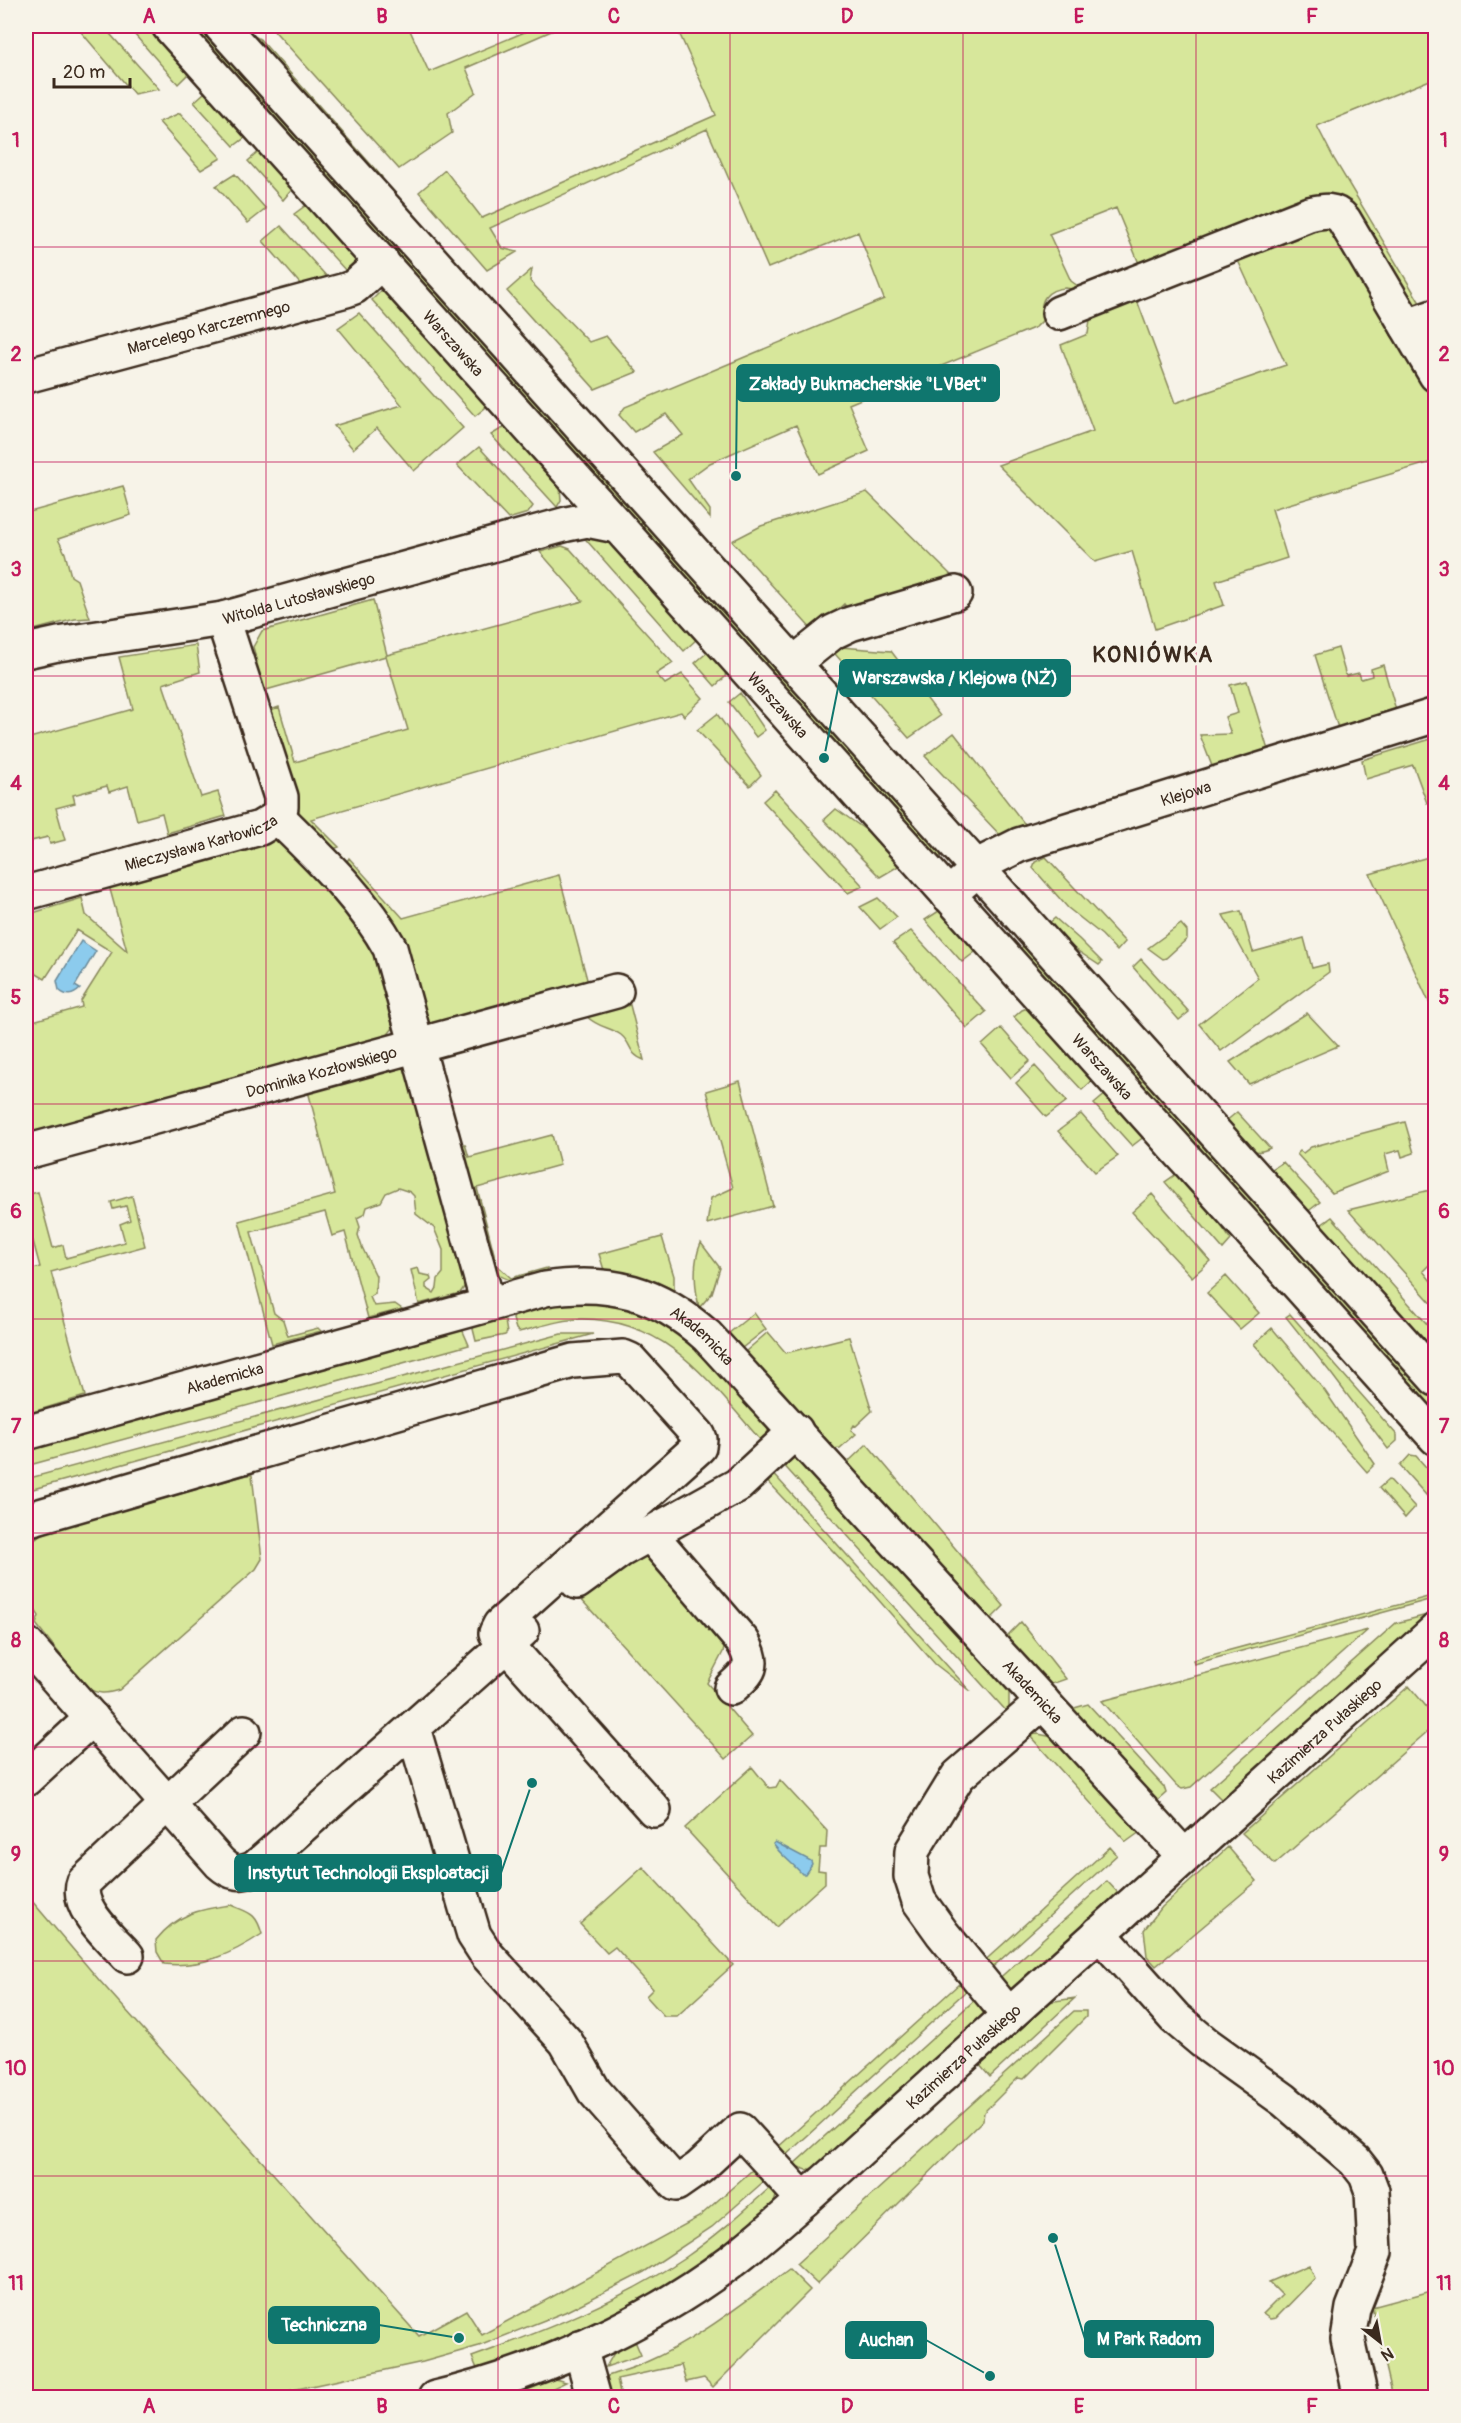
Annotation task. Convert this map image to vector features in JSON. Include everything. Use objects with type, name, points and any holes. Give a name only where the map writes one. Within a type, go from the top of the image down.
[{"type":"street","name":"Warszawska","points":[[169,26],[1436,1438]]},
{"type":"street","points":[[221,26],[1436,1379]]},
{"type":"street","points":[[1059,313],[1309,214],[1331,211],[1339,214],[1344,220],[1421,321],[1436,375]]},
{"type":"street","name":"Marcelego Karczemnego","points":[[26,376],[346,290],[354,287],[382,262]]},
{"type":"street","points":[[565,467],[573,499],[567,524]]},
{"type":"street","name":"Witolda Lutosławskiego","points":[[26,651],[58,644],[223,620],[567,524],[587,520],[617,526]]},
{"type":"street","points":[[793,664],[832,632],[850,624],[954,593]]},
{"type":"street","name":"Mieczysława Karłowicza","points":[[26,893],[260,828],[278,817],[281,797],[223,620]]},
{"type":"street","name":"Klejowa","points":[[948,895],[995,856],[1019,845],[1436,716]]},
{"type":"street","points":[[278,817],[350,889],[375,920],[390,948],[488,1304]]},
{"type":"street","name":"Dominika Kozłowskiego","points":[[26,1152],[616,991]]},
{"type":"street","name":"Akademicka","points":[[26,1433],[545,1289],[577,1285],[607,1286],[648,1297],[687,1318],[707,1336],[1184,1856]]},
{"type":"street","points":[[26,1520],[573,1361],[623,1357],[630,1360],[698,1435],[699,1447],[500,1625],[496,1633],[654,1810]]},
{"type":"street","points":[[26,1644],[228,1871],[243,1874],[255,1868],[589,1571],[621,1550],[738,1485],[796,1431]]},
{"type":"street","points":[[650,1534],[748,1652],[751,1661],[749,1670],[731,1688]]},
{"type":"street","name":"Kazimierza Pułaskiego","points":[[435,2397],[513,2375],[580,2348],[622,2328],[695,2286],[728,2263],[804,2200],[1436,1630]]},
{"type":"street","points":[[1008,2014],[919,1901],[914,1889],[910,1864],[912,1851],[958,1776],[1044,1702]]},
{"type":"street","points":[[26,1779],[92,1718]]},
{"type":"street","points":[[413,1728],[474,1935],[487,1955],[566,2042],[601,2100],[676,2184],[699,2168],[740,2130],[804,2200]]},
{"type":"street","points":[[127,1956],[89,1913],[81,1897],[81,1888],[89,1874],[244,1732]]},
{"type":"street","points":[[1099,1933],[1175,2018],[1206,2044],[1284,2100],[1355,2161],[1366,2175],[1371,2192],[1375,2252],[1353,2308],[1348,2339],[1361,2397]]},
{"type":"street","points":[[580,2348],[594,2397]]},
{"type":"green space","points":[[76,26],[103,26],[159,89],[134,94]]},
{"type":"green space","points":[[127,26],[149,26],[189,70],[188,74],[178,84]]},
{"type":"green space","points":[[187,26],[202,26],[943,853],[940,857],[936,858]]},
{"type":"green space","points":[[270,26],[408,26],[429,72],[539,26],[563,26],[466,68],[476,92],[448,113],[452,133],[399,169]]},
{"type":"green space","points":[[676,26],[1435,26],[1435,78],[1317,126],[1334,159],[1420,303],[1435,298],[1435,307],[1411,308],[1340,198],[1143,273],[1116,208],[1049,234],[1071,281],[1089,294],[1068,288],[1053,291],[1043,301],[1045,318],[1036,327],[849,404],[869,451],[818,474],[796,425],[710,463],[688,479],[710,510],[710,518],[653,452],[683,435],[666,414],[634,432],[619,415],[625,407],[884,299],[858,232],[768,268],[707,129],[490,228],[502,248],[517,252],[487,270],[419,192],[445,170],[482,218],[716,115]]},
{"type":"green space","points":[[245,31],[260,39],[382,177],[379,180]]},
{"type":"green space","points":[[204,93],[211,94],[247,133],[246,137],[234,146],[194,102]]},
{"type":"green space","points":[[180,113],[221,158],[201,170],[159,122]]},
{"type":"green space","points":[[262,149],[295,186],[283,200],[248,161]]},
{"type":"green space","points":[[235,174],[266,209],[248,223],[216,186]]},
{"type":"green space","points":[[309,203],[358,258],[346,271],[294,214]]},
{"type":"green space","points":[[1310,223],[1336,228],[1435,393],[1435,461],[1272,509],[1287,558],[1216,581],[1224,605],[1155,629],[1132,551],[1095,562],[998,465],[1093,431],[1061,345],[1088,334],[1091,312],[1135,295],[1175,403],[1286,365],[1235,254]]},
{"type":"green space","points":[[281,226],[329,279],[302,286],[263,241]]},
{"type":"green space","points":[[532,269],[530,281],[589,342],[606,336],[637,372],[595,389],[507,291]]},
{"type":"green space","points":[[382,290],[387,290],[487,402],[485,408],[475,416],[372,300]]},
{"type":"green space","points":[[359,313],[463,428],[414,471],[377,428],[353,449],[334,426],[402,405],[338,328]]},
{"type":"green space","points":[[510,427],[560,486],[561,500],[557,507],[491,435]]},
{"type":"green space","points":[[479,447],[533,506],[528,513],[508,519],[457,465]]},
{"type":"green space","points":[[123,486],[131,515],[58,539],[65,553],[71,576],[77,580],[90,618],[75,619],[26,632],[26,513]]},
{"type":"green space","points":[[867,492],[950,574],[941,586],[852,615],[844,604],[814,632],[732,541],[761,526]]},
{"type":"green space","points":[[580,533],[605,536],[697,636],[697,639],[684,651]]},
{"type":"green space","points":[[562,546],[570,549],[673,663],[656,674],[665,684],[682,674],[703,698],[684,716],[681,712],[311,819],[339,847],[328,851],[299,813],[265,712],[279,707],[295,762],[408,730],[386,656],[259,692],[250,665],[257,662],[253,647],[262,631],[373,600],[387,655],[583,601],[540,552]]},
{"type":"green space","points":[[196,645],[200,672],[163,684],[201,797],[218,792],[226,816],[167,833],[162,813],[137,820],[128,786],[109,792],[107,786],[73,795],[75,803],[56,808],[65,840],[50,844],[48,837],[31,841],[26,823],[26,739],[133,709],[119,657]]},
{"type":"green space","points":[[828,646],[891,651],[940,716],[909,738]]},
{"type":"green space","points":[[1338,648],[1346,676],[1359,673],[1361,679],[1372,676],[1371,669],[1383,665],[1396,710],[1338,728],[1315,655]]},
{"type":"green space","points":[[710,650],[726,670],[725,677],[715,686],[695,663]]},
{"type":"green space","points":[[1247,681],[1268,750],[1212,766],[1200,735],[1231,734],[1225,717],[1238,713],[1230,685]]},
{"type":"green space","points":[[740,693],[765,730],[756,737],[729,702]]},
{"type":"green space","points":[[717,714],[761,775],[750,786],[697,730]]},
{"type":"green space","points":[[954,733],[1023,822],[1030,827],[1000,835],[925,756]]},
{"type":"green space","points":[[1431,739],[1435,754],[1435,800],[1427,803],[1413,765],[1366,779],[1362,760]]},
{"type":"green space","points":[[775,790],[863,886],[848,893],[763,801]]},
{"type":"green space","points":[[836,809],[873,835],[900,861],[897,867],[880,877],[824,820]]},
{"type":"green space","points":[[268,838],[283,842],[370,932],[397,1023],[386,1037],[376,1042],[26,1140],[26,1023],[82,1007],[81,1001],[112,952],[77,930],[45,979],[35,973],[26,972],[26,915],[82,898],[86,915],[127,951],[108,882]]},
{"type":"green space","points":[[1436,855],[1435,1015],[1370,874]]},
{"type":"green space","points":[[1046,857],[1125,942],[1117,951],[1102,935],[1068,908],[1033,868],[1035,862]]},
{"type":"green space","points":[[349,858],[403,918],[559,875],[588,983],[429,1025],[344,866]]},
{"type":"green space","points":[[878,898],[897,917],[880,929],[860,907]]},
{"type":"green space","points":[[942,909],[979,949],[962,962],[925,920]]},
{"type":"green space","points":[[1241,911],[1253,952],[1304,938],[1312,968],[1328,964],[1329,972],[1221,1051],[1199,1024],[1258,978],[1223,915]]},
{"type":"green space","points":[[1055,918],[1102,962],[1099,965],[1069,945],[1047,925]]},
{"type":"green space","points":[[1181,924],[1187,931],[1187,939],[1166,958],[1163,959],[1148,948]]},
{"type":"green space","points":[[911,931],[986,1012],[967,1028],[893,943]]},
{"type":"green space","points":[[1026,944],[1435,1400],[1435,1417],[1017,951]]},
{"type":"green space","points":[[1141,959],[1189,1012],[1179,1020],[1133,967]]},
{"type":"green space","points":[[630,1005],[644,1060],[632,1052],[621,1035],[586,1016]]},
{"type":"green space","points":[[1030,1007],[1094,1079],[1082,1090],[1014,1017]]},
{"type":"green space","points":[[1307,1013],[1338,1046],[1249,1084],[1230,1062]]},
{"type":"green space","points":[[1001,1028],[1030,1061],[1011,1078],[982,1045]]},
{"type":"green space","points":[[404,1065],[411,1071],[469,1280],[460,1293],[419,1304],[411,1270],[418,1268],[420,1274],[430,1276],[431,1280],[426,1284],[426,1288],[434,1293],[438,1279],[443,1273],[443,1250],[434,1228],[416,1214],[414,1196],[398,1188],[386,1193],[381,1202],[367,1207],[365,1214],[357,1218],[360,1227],[358,1235],[376,1276],[375,1294],[370,1297],[374,1306],[395,1304],[402,1309],[368,1318],[345,1232],[332,1236],[325,1212],[251,1232],[274,1313],[283,1320],[288,1336],[318,1328],[321,1331],[272,1344],[239,1221],[335,1194],[308,1091]]},
{"type":"green space","points":[[1035,1066],[1067,1101],[1046,1117],[1016,1083]]},
{"type":"green space","points":[[740,1081],[773,1206],[707,1224],[711,1198],[733,1188],[706,1091]]},
{"type":"green space","points":[[1107,1093],[1145,1136],[1132,1146],[1094,1104]]},
{"type":"green space","points":[[1237,1112],[1270,1148],[1256,1151],[1244,1146],[1225,1122]]},
{"type":"green space","points":[[1081,1114],[1118,1156],[1095,1172],[1058,1131]]},
{"type":"green space","points":[[1405,1122],[1414,1153],[1402,1157],[1400,1150],[1385,1154],[1389,1171],[1332,1193],[1297,1154],[1311,1147]]},
{"type":"green space","points":[[552,1135],[560,1165],[477,1188],[497,1265],[511,1278],[547,1268],[549,1275],[525,1281],[513,1281],[491,1270],[456,1146],[465,1144],[469,1157]]},
{"type":"green space","points":[[1283,1162],[1320,1202],[1306,1213],[1270,1174],[1272,1169]]},
{"type":"green space","points":[[1178,1173],[1214,1215],[1231,1240],[1223,1249],[1165,1182]]},
{"type":"green space","points":[[1434,1189],[1436,1193],[1435,1259],[1423,1271],[1435,1286],[1435,1307],[1348,1210]]},
{"type":"green space","points":[[29,1190],[30,1194],[38,1192],[53,1248],[63,1245],[66,1258],[125,1242],[120,1224],[130,1220],[126,1206],[113,1209],[111,1202],[132,1196],[145,1246],[51,1272],[85,1396],[26,1414],[26,1271],[40,1267],[33,1241],[26,1243],[26,1191]]},
{"type":"green space","points":[[1152,1194],[1210,1261],[1192,1277],[1132,1212]]},
{"type":"green space","points":[[1332,1217],[1435,1333],[1435,1356],[1318,1227]]},
{"type":"green space","points":[[662,1237],[674,1276],[674,1291],[627,1273],[604,1270],[599,1254]]},
{"type":"green space","points":[[701,1243],[720,1268],[712,1293],[699,1308],[695,1267]]},
{"type":"green space","points":[[1226,1276],[1259,1313],[1240,1329],[1207,1293]]},
{"type":"green space","points":[[587,1301],[630,1306],[685,1334],[767,1423],[768,1432],[764,1444],[686,1359],[664,1343],[640,1330],[613,1322],[582,1319],[558,1322],[519,1332],[516,1329],[513,1319],[515,1314],[560,1303]]},
{"type":"green space","points":[[754,1313],[766,1329],[742,1348],[729,1333]]},
{"type":"green space","points":[[1290,1314],[1397,1435],[1397,1441],[1388,1449],[1286,1317]]},
{"type":"green space","points":[[501,1318],[505,1321],[507,1333],[505,1335],[476,1341],[473,1329],[475,1325]]},
{"type":"green space","points":[[1272,1328],[1325,1391],[1375,1464],[1367,1472],[1254,1344]]},
{"type":"green space","points":[[462,1329],[469,1345],[26,1466],[26,1448]]},
{"type":"green space","points":[[768,1332],[786,1353],[849,1337],[872,1411],[856,1426],[854,1425],[851,1430],[856,1434],[840,1448],[834,1449],[746,1351]]},
{"type":"green space","points":[[561,1334],[593,1334],[26,1491],[26,1479]]},
{"type":"green space","points":[[867,1444],[1004,1606],[990,1620],[849,1464],[849,1461]]},
{"type":"green space","points":[[1410,1455],[1416,1456],[1435,1477],[1435,1487],[1427,1496],[1400,1466]]},
{"type":"green space","points":[[788,1457],[803,1461],[1006,1685],[1009,1693],[1009,1714],[780,1461]]},
{"type":"green space","points":[[770,1470],[971,1692],[935,1664],[868,1588],[761,1475]]},
{"type":"green space","points":[[252,1475],[262,1559],[256,1569],[119,1690],[102,1693],[86,1687],[36,1624],[39,1616],[26,1596],[26,1548],[28,1545],[53,1530]]},
{"type":"green space","points":[[1389,1479],[1415,1507],[1405,1518],[1379,1488]]},
{"type":"green space","points":[[653,1554],[725,1645],[707,1683],[752,1736],[726,1759],[579,1597],[627,1556]]},
{"type":"green space","points":[[1435,1595],[1432,1599],[1194,1664],[1193,1660]]},
{"type":"green space","points":[[1431,1614],[1223,1801],[1210,1788],[1396,1623]]},
{"type":"green space","points":[[1021,1622],[1066,1679],[1049,1685],[1006,1637]]},
{"type":"green space","points":[[1368,1630],[1191,1787],[1182,1789],[1176,1785],[1102,1701]]},
{"type":"green space","points":[[1409,1686],[1435,1717],[1435,1725],[1275,1864],[1242,1833]]},
{"type":"green space","points":[[1088,1704],[1164,1787],[1166,1793],[1155,1803],[1071,1709]]},
{"type":"green space","points":[[1029,1735],[1053,1737],[1140,1832],[1126,1842]]},
{"type":"green space","points":[[752,1767],[769,1788],[776,1787],[780,1780],[827,1831],[826,1848],[820,1848],[818,1870],[825,1871],[825,1883],[776,1927],[685,1828]]},
{"type":"green space","points":[[1110,1847],[1117,1855],[986,1973],[980,1965]]},
{"type":"green space","points":[[1228,1847],[1257,1881],[1156,1966],[1147,1956],[1144,1930],[1162,1907]]},
{"type":"green space","points":[[643,1867],[733,1965],[677,2016],[664,2016],[646,1996],[653,1989],[615,1947],[607,1953],[580,1924]]},
{"type":"green space","points":[[1107,1881],[1120,1895],[1010,1992],[994,1983]]},
{"type":"green space","points":[[26,1894],[99,1980],[419,2336],[466,2310],[482,2335],[699,2217],[759,2164],[770,2176],[712,2227],[644,2272],[565,2312],[479,2346],[423,2362],[260,2397],[26,2397]]},
{"type":"green space","points":[[231,1905],[254,1917],[262,1934],[239,1948],[203,1962],[164,1964],[157,1952],[156,1940],[164,1931],[189,1914]]},
{"type":"green space","points":[[960,1983],[966,1991],[784,2157],[776,2149]]},
{"type":"green space","points":[[978,1997],[986,2010],[983,2018],[818,2166],[807,2170],[793,2165]]},
{"type":"green space","points":[[1075,1998],[990,2077],[978,2063],[1048,2002]]},
{"type":"green space","points":[[1074,2011],[1086,2011],[1086,2017],[1024,2079],[1018,2078],[984,2112],[983,2120],[817,2284],[796,2264]]},
{"type":"green space","points":[[774,2184],[776,2196],[773,2206],[761,2218],[691,2272],[619,2314],[568,2338],[478,2371],[472,2357],[609,2301],[661,2273],[732,2222]]},
{"type":"green space","points":[[1309,2265],[1315,2278],[1276,2318],[1270,2319],[1263,2314],[1282,2295],[1269,2282]]},
{"type":"green space","points":[[789,2269],[810,2290],[713,2387],[704,2378],[686,2382],[681,2365],[617,2379],[621,2397],[608,2397],[605,2377],[639,2365],[682,2344]]},
{"type":"green space","points":[[1435,2290],[1435,2397],[1393,2397],[1372,2307]]},
{"type":"green space","points":[[635,2341],[641,2355],[606,2367],[618,2346]]},
{"type":"green space","points":[[551,2378],[566,2382],[534,2397],[502,2397],[501,2395]]},
{"type":"water","points":[[81,941],[96,951],[75,986],[80,989],[67,995],[59,990],[57,981]]},
{"type":"water","points":[[775,1842],[811,1861],[812,1864],[805,1874],[802,1874],[780,1852],[773,1844]]},
{"type":"place","name":"Zakłady Bukmacherskie \"LVBet\"","points":[[736,476]]},
{"type":"place","name":"Warszawska / Klejowa (NŻ)","points":[[824,758]]},
{"type":"place","name":"Instytut Technologii Eksploatacji","points":[[532,1783]]},
{"type":"place","name":"M Park Radom","points":[[1053,2238]]},
{"type":"place","name":"Techniczna","points":[[459,2338]]},
{"type":"place","name":"Auchan","points":[[990,2376]]},
{"type":"district","name":"KONIÓWKA","points":[[1153,654]]}]
